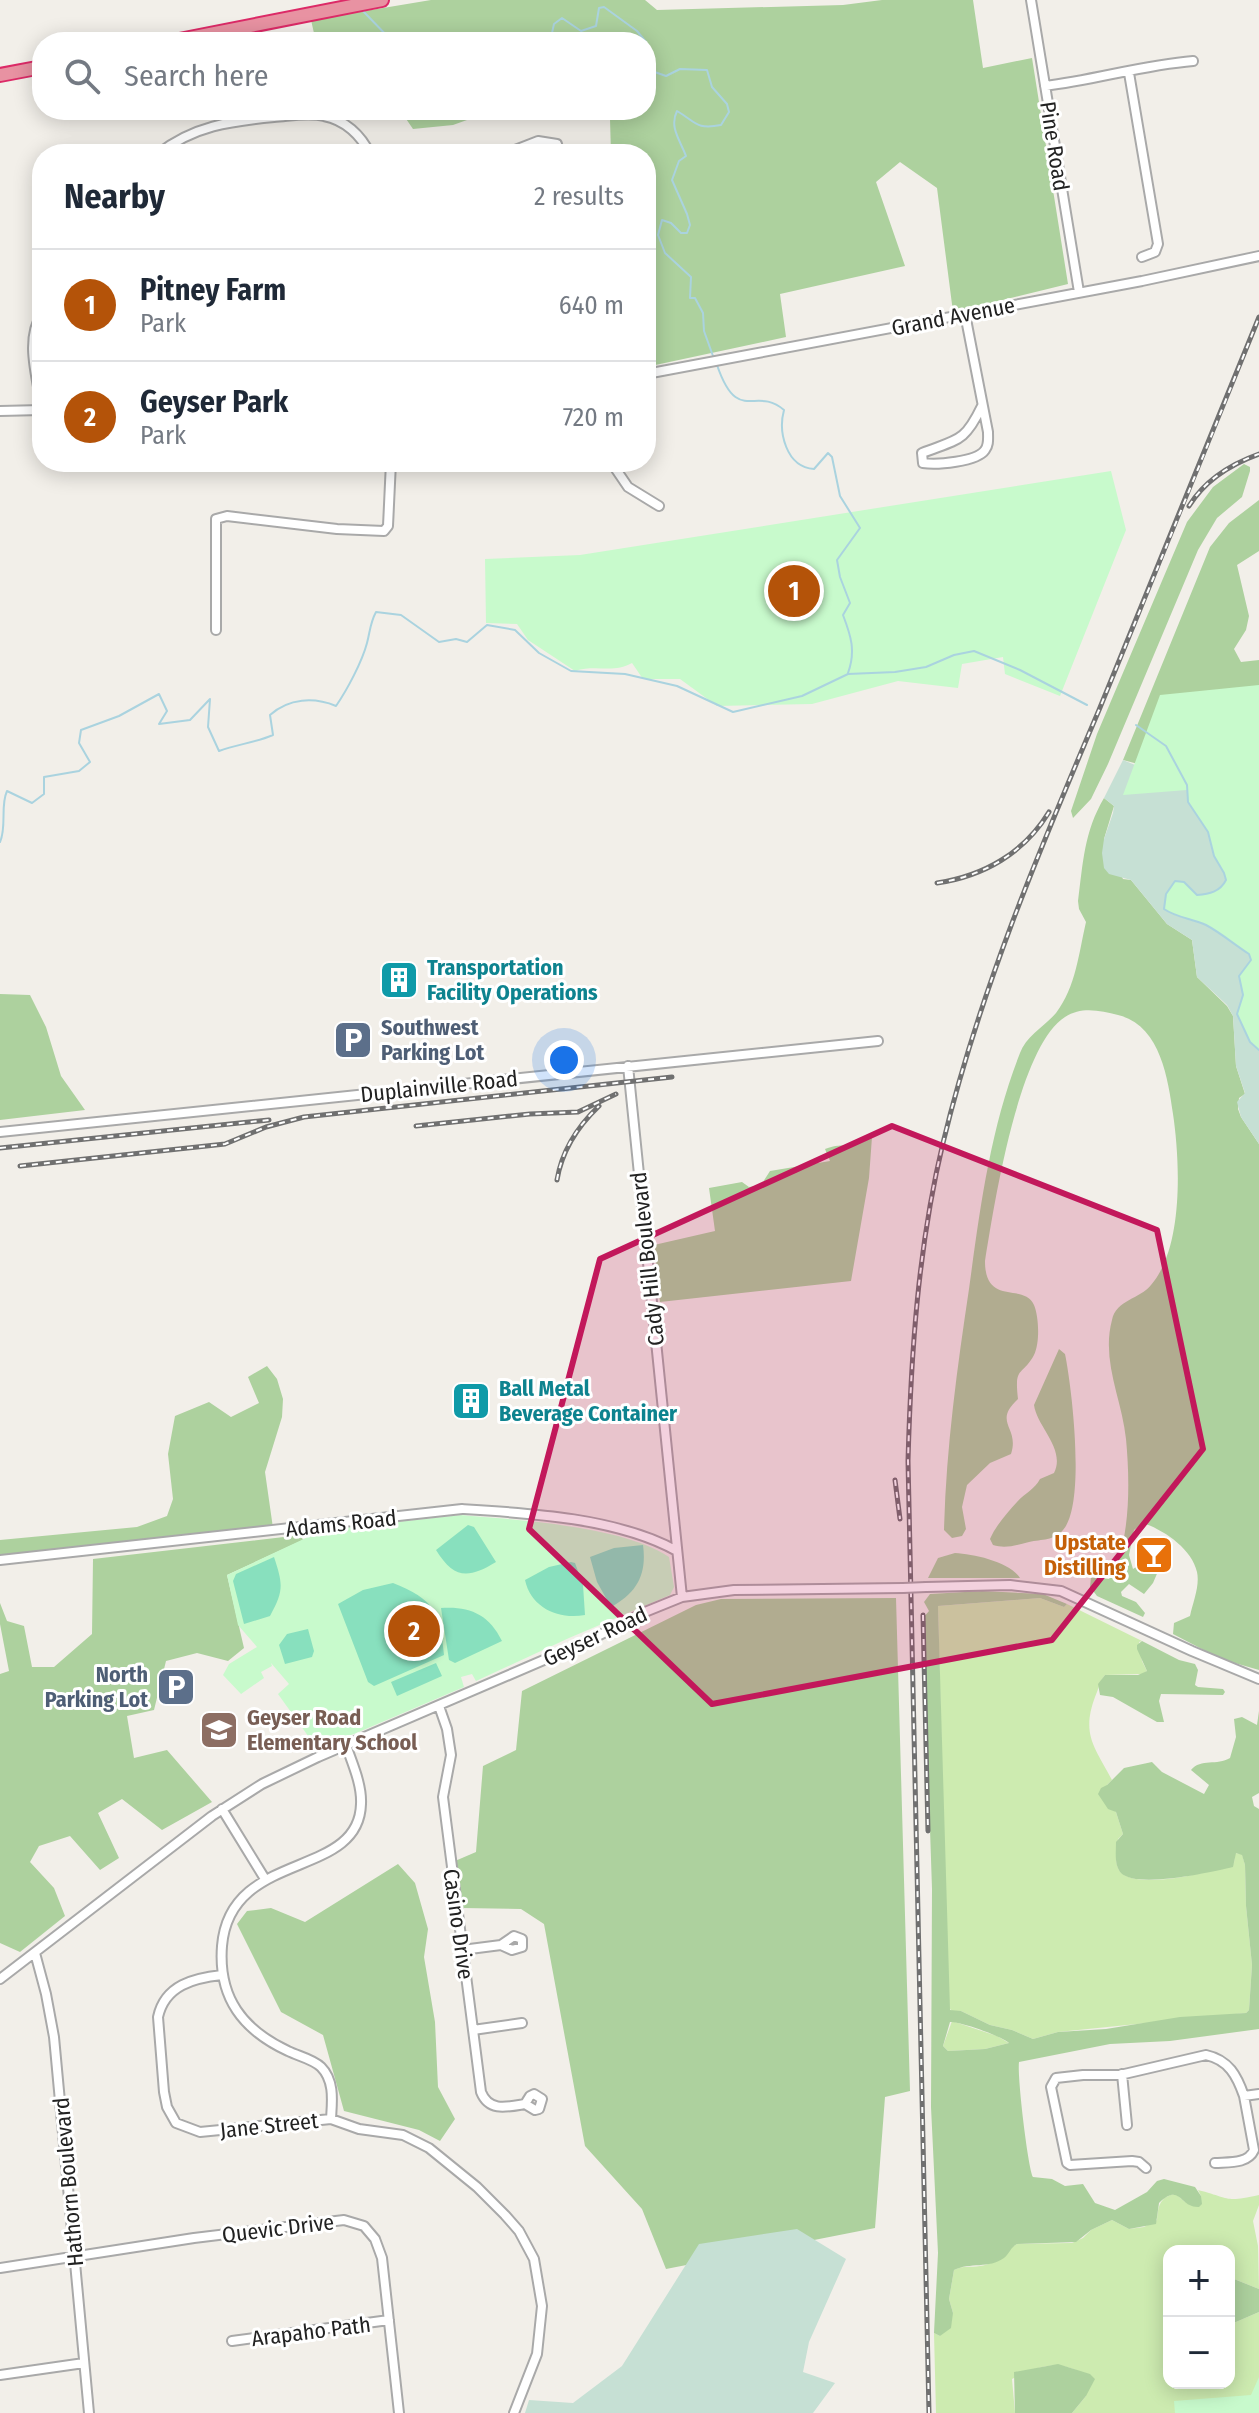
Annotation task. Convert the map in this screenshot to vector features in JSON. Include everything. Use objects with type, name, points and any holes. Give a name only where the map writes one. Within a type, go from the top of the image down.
[{"type":"highway","points":[[220,32],[382,0]]},
{"type":"highway","points":[[0,75],[32,69]]},
{"type":"street","name":"Pine Road","points":[[1031,0],[1079,292]]},
{"type":"street","points":[[1045,86],[1193,61]]},
{"type":"street","points":[[1129,73],[1158,246],[1155,252],[1142,257]]},
{"type":"street","points":[[172,144],[185,135],[213,126],[249,120]]},
{"type":"street","points":[[332,120],[346,124],[364,144]]},
{"type":"street","points":[[534,144],[546,140],[557,144]]},
{"type":"street","name":"Grand Avenue","points":[[656,372],[1259,256]]},
{"type":"street","points":[[965,314],[982,406],[988,442],[981,455],[940,464],[923,463],[922,453],[947,445],[971,429],[982,406]]},
{"type":"street","points":[[0,411],[32,409]]},
{"type":"street","points":[[216,630],[215,523],[218,517],[384,531],[388,526],[391,472]]},
{"type":"street","points":[[618,472],[628,487],[659,506]]},
{"type":"street","name":"Duplainville Road","points":[[0,1132],[878,1041]]},
{"type":"street","name":"Cady Hill Boulevard","points":[[628,1066],[682,1597]]},
{"type":"street","name":"Adams Road","points":[[0,1560],[462,1509],[595,1524],[665,1544],[677,1551]]},
{"type":"street","name":"Geyser Road","points":[[0,1979],[222,1809],[280,1775],[682,1597],[742,1590],[1010,1585],[1061,1591],[1259,1679]]},
{"type":"street","name":"Casino Drive","points":[[439,1706],[451,1747],[450,1769],[443,1797],[484,2100],[496,2107],[525,2104]]},
{"type":"street","points":[[331,2119],[330,2083],[320,2066],[258,2035],[228,1998],[222,1975],[222,1943],[238,1902],[265,1879],[329,1853],[355,1827],[361,1794],[346,1745]]},
{"type":"street","points":[[222,1809],[265,1879]]},
{"type":"street","points":[[462,1950],[501,1945]]},
{"type":"street","name":"Hathorn Boulevard","points":[[35,1953],[54,2037],[89,2413]]},
{"type":"street","name":"Jane Street","points":[[222,1975],[185,1982],[166,1997],[160,2007],[158,2017],[164,2092],[167,2107],[176,2123],[200,2132],[331,2119],[359,2129],[403,2135],[429,2148],[477,2187],[519,2231],[539,2272],[542,2306],[537,2354],[514,2413]]},
{"type":"street","points":[[473,2030],[522,2023]]},
{"type":"street","points":[[1146,2168],[1132,2161],[1067,2163],[1051,2087],[1056,2078],[1122,2074],[1193,2056],[1213,2056],[1231,2068],[1244,2096],[1254,2150],[1244,2160],[1215,2163]]},
{"type":"street","points":[[1122,2074],[1127,2125]]},
{"type":"street","points":[[1244,2096],[1259,2094]]},
{"type":"street","name":"Quevic Drive","points":[[0,2268],[75,2255],[344,2220],[364,2226],[375,2239],[382,2258],[399,2413]]},
{"type":"street","name":"Arapaho Path","points":[[232,2341],[389,2320]]},
{"type":"street","points":[[0,2375],[84,2363]]},
{"type":"highlighted area","points":[[892,1126],[1157,1230],[1203,1449],[1052,1640],[712,1704],[529,1529],[600,1259]]},
{"type":"green space","points":[[431,0],[645,0],[657,10],[843,5],[882,0],[973,0],[983,68],[1032,58],[1068,284],[953,312],[937,188],[900,162],[876,182],[905,266],[780,294],[786,337],[656,365],[656,144],[611,144],[610,120],[656,120],[656,32],[314,32],[311,20]]},
{"type":"green space","points":[[407,120],[467,120],[453,125],[413,129]]},
{"type":"green space","points":[[1244,464],[1250,467],[1250,471],[1242,497],[1217,518],[1198,550],[1108,764],[1091,799],[1073,818],[1071,811],[1097,734],[1187,522],[1213,487]]},
{"type":"green space","points":[[1111,471],[1126,530],[1060,696],[1005,674],[1003,657],[962,664],[958,688],[898,681],[812,704],[717,706],[680,679],[643,679],[632,663],[618,668],[575,671],[528,640],[517,624],[486,623],[485,559],[580,555]]},
{"type":"green space","points":[[1259,500],[1259,551],[1237,565],[1249,616],[1246,630],[1234,649],[1241,662],[1259,660],[1259,751],[1138,764],[1123,760],[1210,547],[1229,523]]},
{"type":"green space","points":[[1259,685],[1259,1050],[1250,1042],[1237,1014],[1243,995],[1239,976],[1251,960],[1249,954],[1206,925],[1164,909],[1166,894],[1175,881],[1184,882],[1197,895],[1214,892],[1226,880],[1214,856],[1208,832],[1188,802],[1187,790],[1123,795],[1160,695]]},
{"type":"green space","points":[[1123,760],[1259,816],[1259,1144],[1241,1117],[1237,1102],[1245,1093],[1236,1066],[1233,1016],[1227,1005],[1197,977],[1192,940],[1167,924],[1131,880],[1109,874],[1104,868],[1104,839],[1114,806],[1104,798]]},
{"type":"green space","points":[[1104,798],[1114,806],[1104,839],[1123,879],[1131,880],[1167,924],[1192,940],[1197,977],[1233,1016],[1236,1066],[1245,1094],[1239,1098],[1238,1109],[1259,1144],[1259,1670],[1221,1659],[1173,1634],[1174,1623],[1190,1616],[1197,1588],[1197,1572],[1183,1548],[1151,1526],[1143,1523],[1134,1530],[1129,1555],[1133,1569],[1145,1561],[1159,1569],[1153,1583],[1144,1594],[1129,1584],[1121,1592],[1122,1596],[1136,1602],[1145,1613],[1143,1617],[1097,1596],[1090,1587],[1091,1577],[1109,1579],[1111,1576],[1122,1546],[1127,1517],[1126,1439],[1109,1350],[1112,1320],[1118,1308],[1146,1290],[1162,1269],[1177,1203],[1175,1133],[1164,1069],[1153,1041],[1144,1030],[1118,1015],[1085,1010],[1065,1017],[1048,1034],[1021,1093],[1002,1168],[985,1261],[991,1284],[1029,1298],[1034,1305],[1038,1323],[1037,1344],[1030,1362],[1018,1376],[1018,1399],[1007,1414],[1013,1445],[1011,1454],[990,1463],[967,1485],[962,1507],[966,1529],[962,1536],[952,1538],[944,1530],[956,1379],[987,1170],[1001,1111],[1023,1047],[1056,1013],[1072,981],[1086,922],[1078,901],[1083,861],[1092,823]]},
{"type":"green space","points":[[0,994],[30,995],[46,1027],[61,1076],[85,1110],[0,1120]]},
{"type":"green space","points":[[872,1137],[869,1178],[851,1281],[660,1302],[654,1245],[715,1231],[709,1188],[742,1182],[749,1187],[761,1185],[770,1171],[830,1161],[825,1149],[858,1144]]},
{"type":"green space","points":[[1059,1349],[1065,1354],[1074,1418],[1076,1472],[1070,1517],[1063,1530],[1052,1538],[1011,1546],[993,1545],[990,1539],[1006,1514],[1040,1479],[1054,1473],[1057,1464],[1054,1447],[1034,1405]]},
{"type":"green space","points":[[267,1366],[277,1379],[283,1399],[282,1417],[265,1472],[273,1528],[0,1555],[0,1540],[137,1527],[167,1516],[173,1499],[168,1454],[175,1416],[209,1402],[231,1417],[259,1403],[248,1377]]},
{"type":"green space","points":[[461,1515],[569,1526],[649,1546],[669,1557],[674,1587],[670,1595],[476,1681],[472,1674],[461,1677],[464,1687],[316,1747],[278,1694],[289,1684],[271,1663],[272,1666],[261,1672],[264,1678],[241,1694],[223,1675],[229,1664],[257,1647],[238,1625],[227,1575],[323,1530]]},
{"type":"green space","points":[[468,1525],[474,1527],[496,1562],[477,1571],[462,1573],[449,1566],[436,1550]]},
{"type":"green space","points":[[301,1535],[303,1540],[227,1575],[244,1648],[228,1661],[197,1653],[166,1661],[154,1710],[127,1716],[134,1758],[167,1750],[212,1802],[162,1830],[122,1799],[98,1813],[119,1858],[100,1870],[70,1836],[39,1846],[30,1862],[54,1888],[65,1916],[20,1952],[0,1943],[0,1674],[9,1671],[0,1624],[0,1603],[7,1621],[24,1626],[32,1667],[54,1667],[92,1634],[93,1559]]},
{"type":"green space","points":[[643,1545],[643,1565],[638,1582],[628,1595],[611,1607],[597,1582],[590,1557],[614,1548]]},
{"type":"green space","points":[[955,1553],[1000,1563],[1020,1578],[928,1578],[938,1558]]},
{"type":"green space","points":[[274,1557],[281,1587],[275,1607],[270,1616],[244,1624],[233,1581],[236,1574]]},
{"type":"green space","points":[[575,1563],[583,1585],[585,1615],[566,1616],[548,1610],[533,1598],[525,1580],[549,1567]]},
{"type":"green space","points":[[393,1583],[418,1595],[432,1609],[440,1628],[444,1655],[374,1686],[368,1682],[338,1604],[363,1590]]},
{"type":"green space","points":[[982,1591],[1043,1594],[1067,1604],[1064,1607],[1040,1598],[938,1606],[950,2010],[961,2011],[990,2025],[1033,2039],[1058,2032],[1106,2029],[1180,2017],[1246,2013],[1249,2010],[1252,1965],[1242,1855],[1236,1853],[1233,1867],[1209,1872],[1175,1878],[1130,1878],[1121,1873],[1116,1862],[1116,1842],[1123,1834],[1116,1812],[1108,1809],[1098,1794],[1124,1768],[1152,1762],[1162,1772],[1204,1794],[1209,1785],[1191,1770],[1199,1764],[1230,1758],[1236,1737],[1234,1719],[1242,1717],[1257,1725],[1259,1711],[1259,1793],[1252,1797],[1254,1806],[1259,1809],[1259,2029],[1170,2041],[1110,2044],[1019,2062],[1023,2121],[1033,2177],[1052,2179],[1065,2186],[1083,2184],[1095,2203],[1115,2210],[1164,2179],[1195,2187],[1202,2204],[1192,2206],[1172,2195],[1159,2203],[1156,2224],[1129,2229],[1112,2220],[1091,2230],[1076,2242],[1017,2244],[998,2261],[954,2270],[949,2299],[953,2313],[951,2328],[940,2336],[934,2333],[938,2253],[931,2107],[932,1889],[923,1618],[929,1611],[924,1602],[930,1594]],"holes":[[[950,2022],[990,2033],[1009,2043],[985,2049],[948,2051],[943,2046]]]},
{"type":"green space","points":[[896,1598],[910,2091],[885,2097],[875,2228],[666,2269],[642,2209],[585,2146],[544,1924],[521,1909],[462,1908],[455,1861],[476,1852],[483,1766],[516,1750],[522,1691],[696,1605],[721,1599]]},
{"type":"green space","points":[[1040,1598],[1064,1607],[1067,1604],[1142,1641],[1139,1642],[1142,1661],[1147,1671],[1142,1674],[1105,1675],[1089,1721],[1095,1749],[1112,1780],[1107,1785],[1105,1802],[1116,1812],[1123,1834],[1118,1839],[1117,1866],[1127,1876],[1156,1880],[1224,1867],[1234,1863],[1235,1853],[1242,1854],[1252,1965],[1249,2010],[1246,2013],[1058,2032],[1033,2039],[990,2025],[961,2011],[953,2012],[948,2007],[938,1606]]},
{"type":"green space","points":[[441,1608],[469,1610],[477,1614],[491,1624],[502,1641],[455,1663],[449,1660]]},
{"type":"green space","points":[[308,1629],[314,1651],[312,1657],[285,1664],[279,1645],[287,1634]]},
{"type":"green space","points":[[1142,1641],[1179,1660],[1195,1664],[1198,1670],[1195,1685],[1198,1687],[1223,1689],[1225,1692],[1223,1695],[1161,1694],[1159,1701],[1164,1722],[1157,1722],[1113,1697],[1100,1695],[1098,1684],[1105,1675],[1138,1675],[1147,1671],[1137,1649]]},
{"type":"green space","points":[[436,1663],[442,1676],[397,1696],[391,1682]]},
{"type":"green space","points":[[398,1864],[415,1883],[428,1929],[424,1957],[435,2022],[438,2087],[455,2119],[440,2141],[419,2130],[344,2111],[323,2035],[281,2012],[237,1924],[247,1911],[271,1908],[305,1922]]},
{"type":"green space","points":[[952,2021],[1009,2043],[985,2049],[948,2051],[943,2046]]},
{"type":"green space","points":[[1198,2190],[1233,2199],[1259,2195],[1253,2221],[1258,2246],[1259,2289],[1235,2279],[1235,2245],[1163,2245],[1163,2389],[1235,2389],[1235,2322],[1259,2312],[1259,2400],[1176,2413],[1072,2413],[1086,2396],[1076,2370],[1051,2366],[1012,2379],[1015,2413],[936,2413],[934,2333],[940,2336],[953,2313],[949,2299],[954,2270],[992,2263],[1017,2244],[1072,2243],[1112,2220],[1129,2229],[1144,2227],[1157,2220],[1159,2206],[1166,2197],[1176,2194],[1185,2202],[1201,2196]]},
{"type":"green space","points":[[797,2229],[846,2259],[809,2342],[803,2372],[835,2383],[813,2413],[525,2413],[529,2400],[573,2403],[622,2366],[699,2244]]},
{"type":"green space","points":[[1235,2279],[1259,2289],[1259,2312],[1235,2322]]},
{"type":"green space","points":[[1058,2364],[1090,2374],[1095,2379],[1072,2413],[1015,2413],[1014,2372]]},
{"type":"green space","points":[[1259,2377],[1259,2413],[1175,2413],[1174,2401],[1251,2395]]},
{"type":"waterway","points":[[552,32],[554,24],[562,18],[581,31],[596,26],[599,8],[604,7],[638,32]]},
{"type":"waterway","points":[[361,9],[383,32]]},
{"type":"waterway","points":[[656,72],[666,76],[680,69],[707,70],[712,87],[727,104],[729,112],[721,125],[706,126],[677,111],[674,123],[686,156],[679,161],[672,180],[690,225],[687,233],[681,233],[671,223],[662,220],[658,235],[665,253],[691,277],[690,298],[695,298],[703,313],[704,331],[713,356]]},
{"type":"waterway","points":[[717,365],[732,394],[748,401],[774,403],[784,410],[783,438],[797,462],[814,469],[828,453],[832,457],[840,496],[860,528],[837,560],[850,603],[843,615],[852,644],[848,673]]},
{"type":"waterway","points":[[0,842],[7,791],[32,803],[44,794],[44,777],[79,771],[90,762],[79,743],[81,730],[119,716],[159,694],[167,711],[159,724],[190,720],[210,699],[208,727],[219,751],[273,735],[270,715],[285,705],[310,700],[336,706],[362,659],[376,612],[401,615],[439,642],[456,639],[467,642],[487,625],[515,630],[539,653],[571,671],[625,674],[677,686],[733,712],[802,696],[848,674],[926,667],[954,655],[974,651],[1020,670],[1087,705]]},
{"type":"waterway","points":[[1136,725],[1166,746],[1187,785],[1188,802],[1208,832],[1214,856],[1226,880],[1214,892],[1197,895],[1184,882],[1175,881],[1166,894],[1164,909],[1206,925],[1249,954],[1251,960],[1239,976],[1243,995],[1237,1014],[1250,1042],[1259,1050]]},
{"type":"railway","points":[[929,2413],[908,1461],[914,1341],[927,1222],[943,1143],[992,977],[1054,816],[1259,317]]},
{"type":"railway","points":[[1189,506],[1203,488],[1220,474],[1259,454]]},
{"type":"railway","points":[[937,883],[971,875],[1001,860],[1028,839],[1049,812]]},
{"type":"railway","points":[[20,1166],[225,1144],[266,1127],[304,1117],[672,1077]]},
{"type":"railway","points":[[416,1126],[578,1112],[616,1094]]},
{"type":"railway","points":[[557,1180],[572,1140],[599,1106]]},
{"type":"railway","points":[[0,1148],[269,1120]]},
{"type":"railway","points":[[895,1480],[900,1519]]},
{"type":"railway","points":[[923,1615],[928,1831]]},
{"type":"place","name":"Pitney Farm","points":[[794,591]]},
{"type":"place","name":"Transportation Facility Operations","points":[[399,980]]},
{"type":"place","name":"Southwest Parking Lot","points":[[353,1040]]},
{"type":"place","name":"Ball Metal Beverage Container","points":[[471,1401]]},
{"type":"place","name":"Upstate Distilling","points":[[1154,1555]]},
{"type":"place","name":"Geyser Park","points":[[414,1631]]},
{"type":"place","name":"North Parking Lot","points":[[176,1687]]},
{"type":"place","name":"Geyser Road Elementary School","points":[[219,1730]]}]
